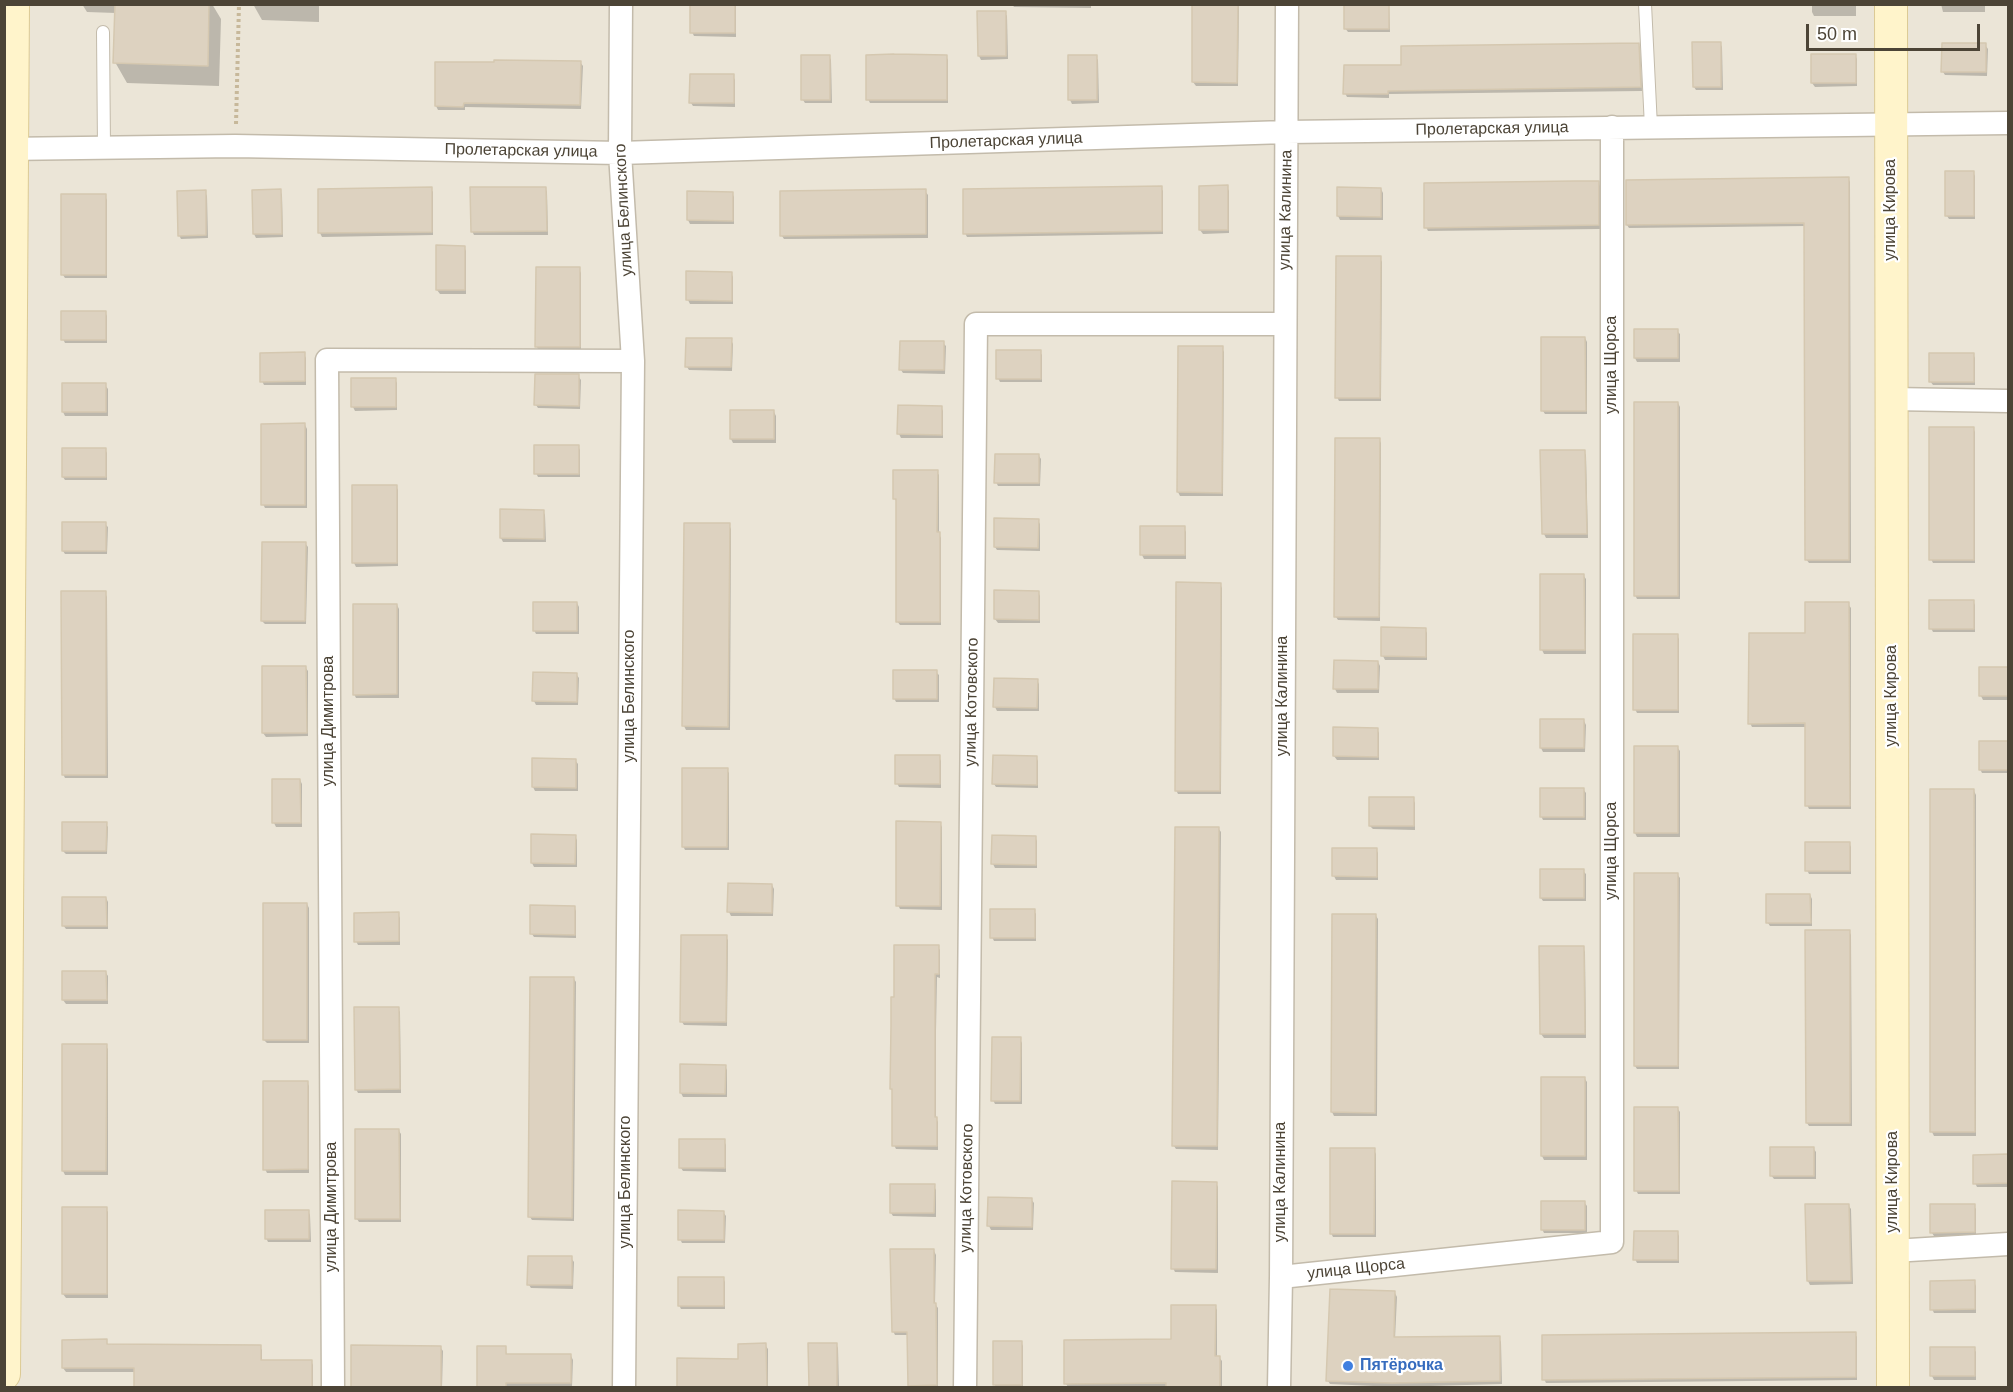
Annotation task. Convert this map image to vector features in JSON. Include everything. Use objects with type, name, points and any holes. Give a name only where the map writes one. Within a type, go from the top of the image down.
[{"type":"street","points":[[4,1374],[9,149],[13,4]]},
{"type":"street","name":"улица Белинского","points":[[621,4],[620,153],[633,361],[624,1388]]},
{"type":"street","name":"улица Калинина","points":[[1279,1388],[1287,4]]},
{"type":"street","name":"улица Кирова","points":[[1891,4],[1893,1388]]},
{"type":"street","name":"Пролетарская улица","points":[[9,149],[235,146],[620,153],[1286,132],[2008,123]]},
{"type":"street","name":"улица Щорса","points":[[1281,1277],[1612,1242],[1612,128]]},
{"type":"street","name":"улица Котовского","points":[[965,1388],[976,324],[1284,324]]},
{"type":"street","name":"улица Димитрова","points":[[333,1388],[327,360],[633,361]]},
{"type":"street","points":[[1892,399],[2008,401]]},
{"type":"street","points":[[1893,1251],[2008,1244]]},
{"type":"lane","points":[[1644,4],[1651,127]]},
{"type":"lane","points":[[103,32],[104,148]]},
{"type":"path","points":[[235,146],[239,4]]},
{"type":"shaded area","points":[[5,5],[2008,5],[2008,1387],[5,1388]]},
{"type":"building","points":[[115,4],[209,4],[208,66],[113,63]]},
{"type":"building","points":[[690,4],[735,4],[735,33],[690,33]]},
{"type":"building","points":[[1192,4],[1238,4],[1237,83],[1192,82]]},
{"type":"building","points":[[1344,4],[1389,4],[1389,29],[1344,29]]},
{"type":"building","points":[[977,11],[1006,11],[1006,56],[978,56]]},
{"type":"building","points":[[1692,42],[1721,42],[1721,87],[1693,87]]},
{"type":"building","points":[[1639,43],[1641,87],[1388,91],[1388,94],[1343,94],[1344,65],[1401,65],[1401,46]]},
{"type":"building","points":[[1942,43],[1986,43],[1986,72],[1941,72]]},
{"type":"building","points":[[1811,54],[1856,54],[1856,83],[1811,83]]},
{"type":"building","points":[[801,55],[830,55],[830,100],[801,100]]},
{"type":"building","points":[[866,55],[947,55],[947,100],[866,100]]},
{"type":"building","points":[[1068,55],[1097,55],[1097,100],[1068,100]]},
{"type":"building","points":[[494,60],[581,61],[580,105],[464,103],[463,107],[435,106],[435,62],[494,62]]},
{"type":"building","points":[[690,74],[734,74],[734,103],[689,103]]},
{"type":"building","points":[[1945,171],[1974,171],[1974,216],[1945,216]]},
{"type":"building","points":[[1849,177],[1849,560],[1805,560],[1804,223],[1626,225],[1626,180]]},
{"type":"building","points":[[1599,181],[1599,225],[1424,228],[1424,183]]},
{"type":"building","points":[[1228,185],[1228,230],[1199,230],[1199,186]]},
{"type":"building","points":[[1162,186],[1162,231],[963,234],[963,189]]},
{"type":"building","points":[[432,187],[432,232],[318,233],[318,189]]},
{"type":"building","points":[[470,187],[546,187],[547,231],[471,232]]},
{"type":"building","points":[[1337,187],[1381,188],[1381,217],[1337,216]]},
{"type":"building","points":[[281,189],[282,234],[253,234],[252,190]]},
{"type":"building","points":[[926,189],[926,234],[780,236],[780,191]]},
{"type":"building","points":[[206,190],[206,235],[178,236],[177,191]]},
{"type":"building","points":[[687,191],[733,192],[733,221],[687,220]]},
{"type":"building","points":[[61,194],[106,194],[106,275],[61,275]]},
{"type":"building","points":[[436,245],[465,246],[465,290],[436,290]]},
{"type":"building","points":[[1336,256],[1381,256],[1380,398],[1335,398]]},
{"type":"building","points":[[536,267],[580,267],[580,347],[535,347]]},
{"type":"building","points":[[686,271],[732,272],[732,301],[686,300]]},
{"type":"building","points":[[61,311],[106,311],[106,340],[61,340]]},
{"type":"building","points":[[1634,329],[1678,329],[1678,358],[1634,358]]},
{"type":"building","points":[[1541,337],[1585,337],[1586,411],[1541,411]]},
{"type":"building","points":[[686,338],[732,338],[731,367],[685,367]]},
{"type":"building","points":[[900,341],[944,341],[944,370],[899,370]]},
{"type":"building","points":[[1178,346],[1223,346],[1222,493],[1177,492]]},
{"type":"building","points":[[996,350],[1041,350],[1041,379],[996,379]]},
{"type":"building","points":[[305,352],[305,381],[260,382],[260,353]]},
{"type":"building","points":[[1929,353],[1974,353],[1974,382],[1929,382]]},
{"type":"building","points":[[535,374],[579,374],[579,406],[534,405]]},
{"type":"building","points":[[351,378],[396,378],[396,407],[351,407]]},
{"type":"building","points":[[62,383],[106,383],[106,412],[62,412]]},
{"type":"building","points":[[1634,402],[1678,402],[1678,596],[1634,596]]},
{"type":"building","points":[[898,405],[942,406],[942,435],[897,434]]},
{"type":"building","points":[[730,410],[774,410],[774,439],[730,439]]},
{"type":"building","points":[[305,423],[305,505],[261,505],[261,424]]},
{"type":"building","points":[[1929,427],[1974,427],[1974,560],[1929,560]]},
{"type":"building","points":[[1335,438],[1380,438],[1379,617],[1334,617]]},
{"type":"building","points":[[534,445],[579,445],[579,474],[534,474]]},
{"type":"building","points":[[62,448],[106,448],[106,477],[62,477]]},
{"type":"building","points":[[1540,450],[1585,450],[1587,534],[1542,534]]},
{"type":"building","points":[[995,454],[1039,454],[1039,483],[994,483]]},
{"type":"building","points":[[893,470],[938,470],[937,532],[940,532],[940,622],[896,622],[896,499],[893,499]]},
{"type":"building","points":[[352,485],[397,485],[397,563],[352,563]]},
{"type":"building","points":[[500,509],[544,510],[544,539],[500,538]]},
{"type":"building","points":[[994,518],[1039,519],[1038,548],[994,547]]},
{"type":"building","points":[[62,522],[106,522],[106,551],[62,551]]},
{"type":"building","points":[[684,523],[730,523],[728,727],[682,726]]},
{"type":"building","points":[[1140,526],[1185,526],[1185,555],[1140,555]]},
{"type":"building","points":[[262,542],[306,542],[305,621],[261,621]]},
{"type":"building","points":[[1540,574],[1584,574],[1585,650],[1540,650]]},
{"type":"building","points":[[1176,582],[1221,583],[1220,791],[1175,791]]},
{"type":"building","points":[[994,590],[1039,591],[1039,620],[994,619]]},
{"type":"building","points":[[61,591],[106,591],[106,775],[62,775]]},
{"type":"building","points":[[1929,600],[1974,600],[1974,629],[1929,629]]},
{"type":"building","points":[[533,602],[577,602],[577,631],[533,631]]},
{"type":"building","points":[[1805,602],[1849,602],[1850,806],[1805,806],[1805,723],[1748,724],[1749,633],[1805,633]]},
{"type":"building","points":[[353,604],[397,604],[397,694],[353,695]]},
{"type":"building","points":[[1381,627],[1426,628],[1426,657],[1381,656]]},
{"type":"building","points":[[1633,634],[1678,634],[1678,710],[1633,710]]},
{"type":"building","points":[[1334,660],[1378,661],[1378,689],[1333,689]]},
{"type":"building","points":[[262,666],[306,666],[307,733],[262,733]]},
{"type":"building","points":[[1979,667],[2008,667],[2008,696],[1979,696]]},
{"type":"building","points":[[893,670],[937,670],[937,699],[893,699]]},
{"type":"building","points":[[533,672],[577,673],[577,702],[532,701]]},
{"type":"building","points":[[994,678],[1038,679],[1037,708],[993,707]]},
{"type":"building","points":[[1540,719],[1584,719],[1584,748],[1540,748]]},
{"type":"building","points":[[1333,727],[1378,728],[1378,757],[1333,756]]},
{"type":"building","points":[[1979,741],[2008,741],[2008,770],[1979,770]]},
{"type":"building","points":[[1634,746],[1678,746],[1678,833],[1634,833]]},
{"type":"building","points":[[895,755],[940,755],[940,784],[895,784]]},
{"type":"building","points":[[993,755],[1037,756],[1037,785],[992,784]]},
{"type":"building","points":[[532,758],[576,759],[576,788],[532,787]]},
{"type":"building","points":[[682,768],[728,768],[727,847],[682,847]]},
{"type":"building","points":[[272,779],[300,779],[301,823],[272,823]]},
{"type":"building","points":[[1540,788],[1584,788],[1584,817],[1540,817]]},
{"type":"building","points":[[1930,789],[1974,789],[1975,1132],[1930,1132]]},
{"type":"building","points":[[1369,797],[1414,797],[1414,826],[1369,826]]},
{"type":"building","points":[[896,821],[941,822],[940,906],[896,906]]},
{"type":"building","points":[[62,822],[107,822],[106,851],[62,851]]},
{"type":"building","points":[[1175,827],[1219,827],[1217,1146],[1172,1146]]},
{"type":"building","points":[[531,834],[576,835],[575,864],[531,863]]},
{"type":"building","points":[[992,835],[1036,836],[1036,865],[991,864]]},
{"type":"building","points":[[1805,842],[1850,842],[1850,871],[1805,871]]},
{"type":"building","points":[[1332,848],[1377,848],[1377,877],[1332,876]]},
{"type":"building","points":[[1540,869],[1584,869],[1584,898],[1540,898]]},
{"type":"building","points":[[1634,873],[1678,873],[1678,1066],[1634,1066]]},
{"type":"building","points":[[728,883],[772,884],[772,913],[727,912]]},
{"type":"building","points":[[1766,894],[1810,894],[1811,923],[1766,923]]},
{"type":"building","points":[[62,897],[106,897],[107,926],[62,926]]},
{"type":"building","points":[[263,903],[307,903],[307,1040],[263,1040]]},
{"type":"building","points":[[530,905],[575,906],[575,935],[530,934]]},
{"type":"building","points":[[990,909],[1035,909],[1035,938],[990,938]]},
{"type":"building","points":[[399,912],[399,941],[354,942],[354,913]]},
{"type":"building","points":[[1332,914],[1376,914],[1375,1113],[1331,1112]]},
{"type":"building","points":[[1805,930],[1850,930],[1850,1123],[1806,1123]]},
{"type":"building","points":[[681,935],[727,935],[726,1022],[680,1022]]},
{"type":"building","points":[[894,945],[939,945],[939,974],[935,974],[937,1146],[892,1146],[892,1089],[890,1089]]},
{"type":"building","points":[[1539,946],[1584,946],[1585,1034],[1540,1034]]},
{"type":"building","points":[[62,971],[106,971],[107,1000],[62,1000]]},
{"type":"building","points":[[530,977],[574,977],[572,1218],[528,1217]]},
{"type":"building","points":[[354,1007],[399,1007],[400,1089],[355,1090]]},
{"type":"building","points":[[992,1037],[1021,1037],[1020,1101],[991,1101]]},
{"type":"building","points":[[62,1044],[107,1044],[106,1171],[62,1171]]},
{"type":"building","points":[[680,1064],[726,1065],[725,1094],[680,1093]]},
{"type":"building","points":[[1541,1077],[1585,1077],[1585,1156],[1541,1156]]},
{"type":"building","points":[[263,1081],[308,1081],[308,1169],[263,1170]]},
{"type":"building","points":[[1634,1107],[1678,1107],[1679,1191],[1634,1191]]},
{"type":"building","points":[[355,1129],[399,1129],[400,1219],[355,1219]]},
{"type":"building","points":[[679,1139],[725,1139],[725,1168],[679,1168]]},
{"type":"building","points":[[1770,1147],[1814,1147],[1814,1176],[1770,1176]]},
{"type":"building","points":[[1330,1148],[1375,1148],[1374,1234],[1330,1234]]},
{"type":"building","points":[[2008,1154],[2008,1183],[1973,1184],[1973,1155]]},
{"type":"building","points":[[1172,1181],[1217,1182],[1216,1269],[1171,1269]]},
{"type":"building","points":[[890,1184],[935,1184],[934,1213],[890,1213]]},
{"type":"building","points":[[988,1197],[1032,1198],[1032,1227],[987,1226]]},
{"type":"building","points":[[1541,1201],[1585,1201],[1585,1230],[1541,1230]]},
{"type":"building","points":[[1805,1204],[1849,1204],[1851,1281],[1807,1281]]},
{"type":"building","points":[[1930,1204],[1975,1204],[1975,1232],[1930,1233]]},
{"type":"building","points":[[62,1207],[107,1207],[107,1294],[62,1294]]},
{"type":"building","points":[[265,1210],[309,1210],[309,1239],[265,1239]]},
{"type":"building","points":[[678,1210],[724,1211],[724,1240],[678,1240]]},
{"type":"building","points":[[1634,1231],[1678,1231],[1678,1260],[1633,1260]]},
{"type":"building","points":[[890,1249],[934,1249],[937,1385],[908,1386],[907,1332],[892,1332]]},
{"type":"building","points":[[528,1256],[572,1256],[572,1285],[527,1285]]},
{"type":"building","points":[[678,1277],[724,1277],[724,1306],[678,1306]]},
{"type":"building","points":[[1975,1280],[1975,1309],[1930,1310],[1930,1281]]},
{"type":"building","points":[[1330,1289],[1395,1291],[1394,1337],[1500,1336],[1500,1381],[1392,1383],[1326,1381]]},
{"type":"building","points":[[1171,1305],[1216,1305],[1215,1356],[1220,1356],[1220,1388],[1166,1388],[1166,1383],[1064,1384],[1064,1340],[1171,1339]]},
{"type":"building","points":[[1856,1332],[1856,1377],[1542,1380],[1542,1335]]},
{"type":"building","points":[[107,1339],[107,1344],[261,1345],[261,1360],[312,1360],[312,1388],[134,1388],[134,1368],[62,1368],[62,1340]]},
{"type":"building","points":[[993,1341],[1022,1341],[1022,1385],[993,1385]]},
{"type":"building","points":[[766,1343],[767,1388],[677,1387],[677,1358],[738,1359],[738,1344]]},
{"type":"building","points":[[808,1343],[837,1343],[837,1387],[809,1387]]},
{"type":"building","points":[[351,1345],[441,1346],[441,1388],[351,1388]]},
{"type":"building","points":[[477,1346],[506,1346],[506,1354],[571,1354],[571,1383],[506,1383],[506,1388],[477,1388]]},
{"type":"building","points":[[1930,1347],[1975,1347],[1975,1376],[1930,1376]]},
{"type":"place","name":"Пятёрочка","points":[[1348,1366]]}]
